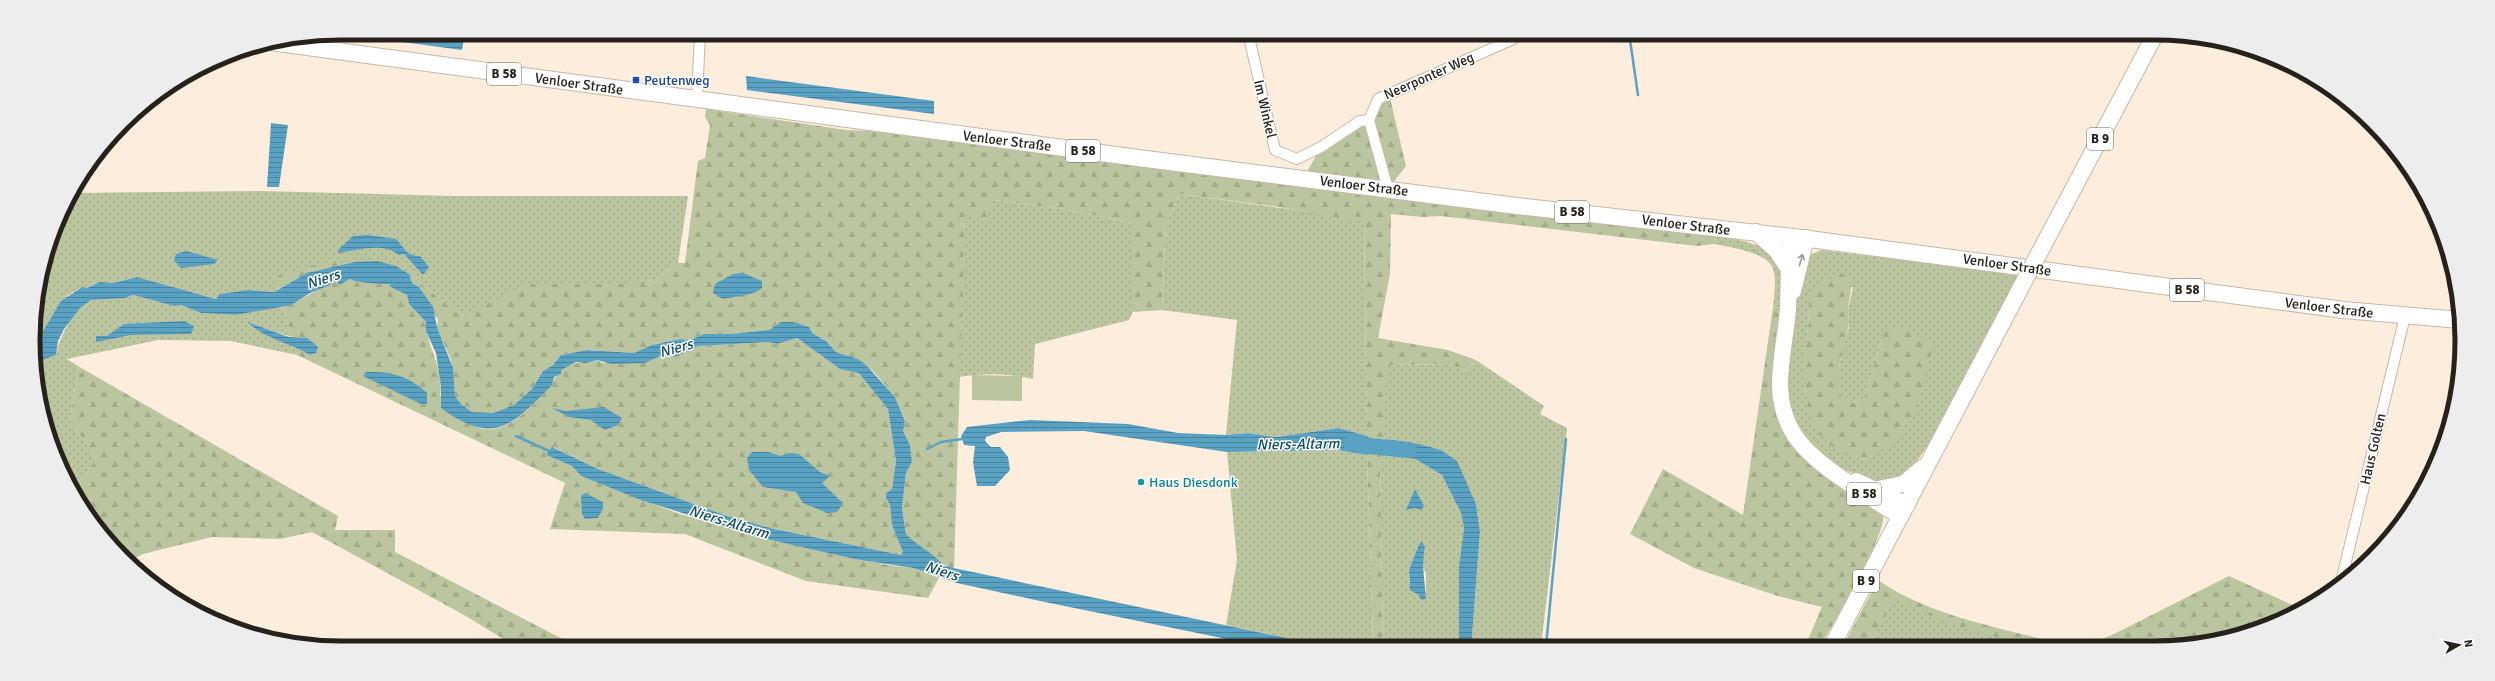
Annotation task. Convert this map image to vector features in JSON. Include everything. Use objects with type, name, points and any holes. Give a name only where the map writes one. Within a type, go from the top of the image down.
[{"type":"main road","name":"B 9","points":[[1835,641],[2152,40]]},
{"type":"main road","name":"Venloer Straße","points":[[312,42],[941,133],[1388,189],[1756,232],[2200,292],[2405,316],[2454,320]]},
{"type":"main road","points":[[1756,232],[1776,250],[1787,266]]},
{"type":"main road","name":"B 58","points":[[1788,308],[1787,266],[1799,238]]},
{"type":"main road","name":"B 58","points":[[1799,238],[1788,308],[1780,385],[1784,414],[1790,428],[1807,452],[1829,470],[1882,506],[1904,510]]},
{"type":"main road","points":[[1878,489],[1902,484],[1928,463]]},
{"type":"main road","name":"B 58","points":[[1829,470],[1878,489],[1904,510]]},
{"type":"street","points":[[697,98],[700,40]]},
{"type":"street","name":"Im Winkel","points":[[1250,40],[1275,150],[1297,159],[1321,148],[1360,121],[1370,120]]},
{"type":"street","name":"Neerponter Weg","points":[[1370,120],[1378,99],[1511,40]]},
{"type":"street","points":[[1370,120],[1388,189]]},
{"type":"street","name":"Haus Golten","points":[[2343,574],[2405,316]]},
{"type":"green space","points":[[1389,94],[1406,166],[1388,189],[1303,179],[1321,147],[1369,120],[1378,99]]},
{"type":"green space","points":[[706,109],[846,130],[960,135],[1717,235],[1714,244],[1697,246],[1441,216],[1422,217],[1391,214],[1390,274],[1378,338],[1448,350],[1476,360],[1466,371],[1449,364],[1391,365],[1386,380],[1384,456],[1380,457],[1383,641],[1374,641],[1367,455],[1373,451],[1373,441],[1367,436],[1364,222],[1279,207],[1180,194],[1166,224],[1162,310],[1133,312],[1133,223],[1061,209],[993,200],[986,220],[965,214],[954,569],[943,564],[929,554],[906,534],[902,508],[906,473],[912,462],[910,445],[903,431],[905,420],[895,397],[874,372],[858,359],[836,352],[826,341],[812,333],[781,322],[769,330],[730,334],[704,334],[690,340],[680,339],[652,345],[634,353],[587,350],[561,355],[553,365],[543,371],[532,389],[514,405],[493,413],[482,413],[472,412],[461,404],[455,396],[451,360],[437,327],[438,320],[419,287],[412,283],[409,274],[462,316],[528,284],[619,284],[654,280],[678,263],[685,263],[698,161],[705,158],[710,125],[705,117]]},
{"type":"green space","points":[[261,191],[455,196],[688,196],[678,263],[654,280],[491,304],[462,316],[409,274],[274,277],[277,290],[274,292],[248,290],[219,294],[216,299],[137,277],[113,283],[100,282],[87,288],[82,287],[68,295],[57,308],[43,331],[42,342],[40,342],[43,301],[50,263],[63,226],[79,193]]},
{"type":"green space","points":[[1180,194],[1339,216],[1364,222],[1367,436],[1339,428],[1276,437],[1248,433],[1226,435],[1237,320],[1162,310],[1166,224]]},
{"type":"green space","points":[[993,200],[1061,209],[1133,223],[1133,312],[1129,320],[1035,344],[1033,379],[996,374],[959,377],[965,213]]},
{"type":"green space","points":[[1717,235],[1753,244],[1770,253],[1776,259],[1781,267],[1783,276],[1781,308],[1773,307],[1775,278],[1770,263],[1756,254],[1714,244]]},
{"type":"green space","points":[[1821,250],[2019,274],[1945,417],[1912,467],[1901,478],[1894,481],[1875,481],[1850,472],[1826,459],[1806,440],[1798,429],[1787,404],[1787,377],[1794,318],[1797,297],[1808,256]],"holes":[[[1853,287],[1848,310],[1849,328],[1842,349],[1837,381],[1841,396],[1852,403],[1864,398],[1883,335],[1866,460],[1837,449],[1822,437],[1805,389],[1805,361],[1811,292]]]},
{"type":"green space","points":[[324,262],[355,262],[307,273],[277,290],[273,277]]},
{"type":"green space","points":[[1840,274],[1850,276],[1851,285],[1848,310],[1849,327],[1842,354],[1838,379],[1841,396],[1852,403],[1864,398],[1883,335],[1890,327],[1907,329],[1933,344],[1915,414],[1890,445],[1866,460],[1842,451],[1825,441],[1813,423],[1808,409],[1804,378],[1810,296],[1812,291],[1818,285],[1825,280]]},
{"type":"green space","points":[[336,278],[391,284],[407,294],[409,304],[426,322],[429,340],[440,376],[440,395],[473,425],[487,429],[498,428],[517,418],[542,395],[562,369],[573,364],[597,360],[603,363],[645,363],[663,355],[677,355],[698,346],[769,342],[777,344],[797,338],[840,369],[859,372],[888,409],[896,461],[892,489],[886,493],[886,498],[890,505],[892,525],[904,552],[901,555],[774,529],[727,516],[598,469],[553,447],[546,455],[572,466],[581,476],[677,513],[762,538],[888,565],[913,568],[939,578],[928,598],[806,581],[685,534],[550,529],[565,483],[297,355],[294,346],[310,355],[307,338],[292,337],[282,306],[303,298]]},
{"type":"green space","points":[[133,295],[174,306],[181,305],[201,313],[236,315],[282,306],[292,337],[248,323],[294,346],[297,355],[231,341],[158,340],[67,359],[78,366],[70,421],[96,458],[78,488],[63,455],[50,418],[41,361],[56,355],[60,340],[68,324],[85,303],[96,299],[128,297]]},
{"type":"green space","points":[[1773,307],[1781,308],[1779,416],[1883,514],[1882,524],[1877,540],[1869,558],[1824,641],[1807,641],[1822,607],[1778,596],[1694,568],[1630,534],[1663,469],[1743,515]]},
{"type":"green space","points":[[1476,360],[1544,406],[1540,414],[1567,428],[1542,641],[1473,641],[1472,636],[1480,532],[1476,504],[1456,461],[1441,450],[1386,439],[1386,450],[1417,460],[1442,475],[1461,513],[1464,528],[1459,566],[1459,641],[1383,641],[1380,457],[1383,456],[1385,380],[1391,365],[1449,364],[1466,371]],"holes":[[[1419,544],[1425,547],[1422,563],[1426,574],[1426,599],[1409,583],[1409,570]]]},
{"type":"green space","points":[[78,366],[338,516],[335,530],[395,530],[395,552],[567,641],[507,641],[464,615],[312,532],[280,539],[212,537],[143,554],[134,559],[102,523],[78,488],[96,458],[70,421]]},
{"type":"green space","points":[[972,375],[1022,376],[1022,401],[972,400]]},
{"type":"green space","points":[[1338,450],[1367,455],[1374,641],[1301,641],[1226,625],[1237,560],[1227,452]]},
{"type":"green space","points":[[2229,576],[2295,606],[2251,625],[2213,635],[2174,640],[2098,641]]},
{"type":"green space","points":[[1878,580],[1899,593],[1945,613],[2050,641],[2018,641],[1979,633],[1936,618],[1895,599],[1871,641],[1846,641]]},
{"type":"green space","points":[[1895,598],[1946,621],[2017,641],[1871,641]]},
{"type":"water","points":[[387,40],[464,40],[462,50]]},
{"type":"water","points":[[746,76],[934,101],[934,114],[747,90]]},
{"type":"water","points":[[271,123],[288,125],[279,187],[267,187]]},
{"type":"water","points":[[368,235],[396,239],[406,251],[412,255],[420,256],[429,267],[423,275],[404,254],[399,255],[385,249],[370,248],[338,253],[339,249],[353,236]]},
{"type":"water","points":[[186,251],[218,260],[214,264],[181,268],[174,260],[176,254]]},
{"type":"water","name":"Niers","points":[[377,261],[396,266],[409,274],[412,283],[419,287],[433,307],[437,327],[453,368],[455,396],[461,404],[472,412],[493,413],[514,405],[532,389],[543,371],[553,365],[561,355],[587,350],[634,353],[652,345],[680,339],[690,340],[704,334],[730,334],[769,330],[781,322],[793,322],[809,327],[812,333],[826,341],[836,352],[858,359],[867,366],[895,397],[905,421],[903,431],[910,445],[912,462],[906,473],[902,508],[906,534],[940,561],[944,566],[1300,641],[1237,641],[957,583],[913,568],[855,559],[762,538],[641,500],[581,476],[572,466],[546,455],[552,447],[598,469],[727,516],[774,529],[901,555],[903,552],[892,525],[890,505],[886,498],[886,493],[892,489],[896,461],[888,409],[859,373],[840,369],[797,338],[777,344],[769,342],[698,346],[677,356],[663,355],[645,363],[611,364],[597,360],[586,363],[576,362],[561,370],[561,374],[554,377],[552,385],[526,411],[514,420],[502,426],[489,428],[475,426],[459,420],[441,408],[441,386],[436,353],[426,331],[426,322],[409,304],[407,295],[389,286],[391,284],[363,282],[350,279],[339,285],[336,278],[330,285],[310,293],[291,305],[236,315],[201,313],[181,305],[174,306],[133,295],[125,298],[91,300],[80,308],[64,329],[58,341],[56,355],[41,361],[40,344],[42,342],[43,331],[61,301],[82,287],[87,288],[100,282],[113,283],[137,277],[216,299],[219,294],[248,290],[274,292],[307,273],[355,262]]},
{"type":"water","points":[[743,273],[762,281],[762,288],[754,293],[723,299],[713,293],[715,284],[733,274]]},
{"type":"water","points":[[184,321],[194,326],[191,334],[131,335],[96,342],[96,336],[107,336],[124,324]]},
{"type":"water","points":[[247,322],[289,337],[307,338],[318,347],[316,353],[310,355],[261,332]]},
{"type":"water","points":[[366,372],[384,372],[413,382],[427,393],[427,404],[421,404],[363,376]]},
{"type":"water","points":[[604,407],[622,418],[618,425],[605,430],[591,420],[569,417],[552,408],[566,411]]},
{"type":"water","points":[[1030,420],[1128,424],[1178,433],[1226,435],[1248,433],[1276,437],[1339,428],[1367,436],[1373,441],[1373,451],[1367,455],[1338,450],[1227,452],[1084,431],[1001,432],[986,437],[985,441],[991,447],[1000,447],[1008,457],[1010,470],[995,486],[977,486],[973,462],[975,446],[964,445],[961,436],[967,427]]},
{"type":"water","points":[[1386,439],[1419,444],[1441,450],[1457,461],[1476,504],[1480,532],[1472,636],[1473,641],[1459,641],[1459,566],[1464,528],[1461,513],[1442,475],[1417,460],[1386,450]]},
{"type":"water","points":[[752,452],[769,452],[780,456],[790,453],[799,454],[820,472],[830,476],[822,483],[843,503],[837,512],[827,513],[803,503],[796,492],[763,487],[749,470],[747,458]]},
{"type":"water","points":[[1415,489],[1424,506],[1421,510],[1415,508],[1406,510]]},
{"type":"water","points":[[585,493],[603,502],[603,509],[598,518],[585,519],[582,514],[581,496]]},
{"type":"water","points":[[1422,542],[1425,547],[1423,567],[1426,599],[1421,600],[1419,595],[1410,590],[1409,570],[1419,544]]},
{"type":"waterway","points":[[1630,40],[1638,95]]},
{"type":"waterway","points":[[516,436],[549,451]]},
{"type":"waterway","points":[[927,449],[941,442],[962,439]]},
{"type":"waterway","points":[[1546,641],[1566,439]]},
{"type":"waterway","name":"Niers-Altarm","points":[[1351,444],[1408,450]]},
{"type":"place","name":"Peutenweg","points":[[636,80]]},
{"type":"place","name":"Haus Diesdonk","points":[[1141,482]]}]
